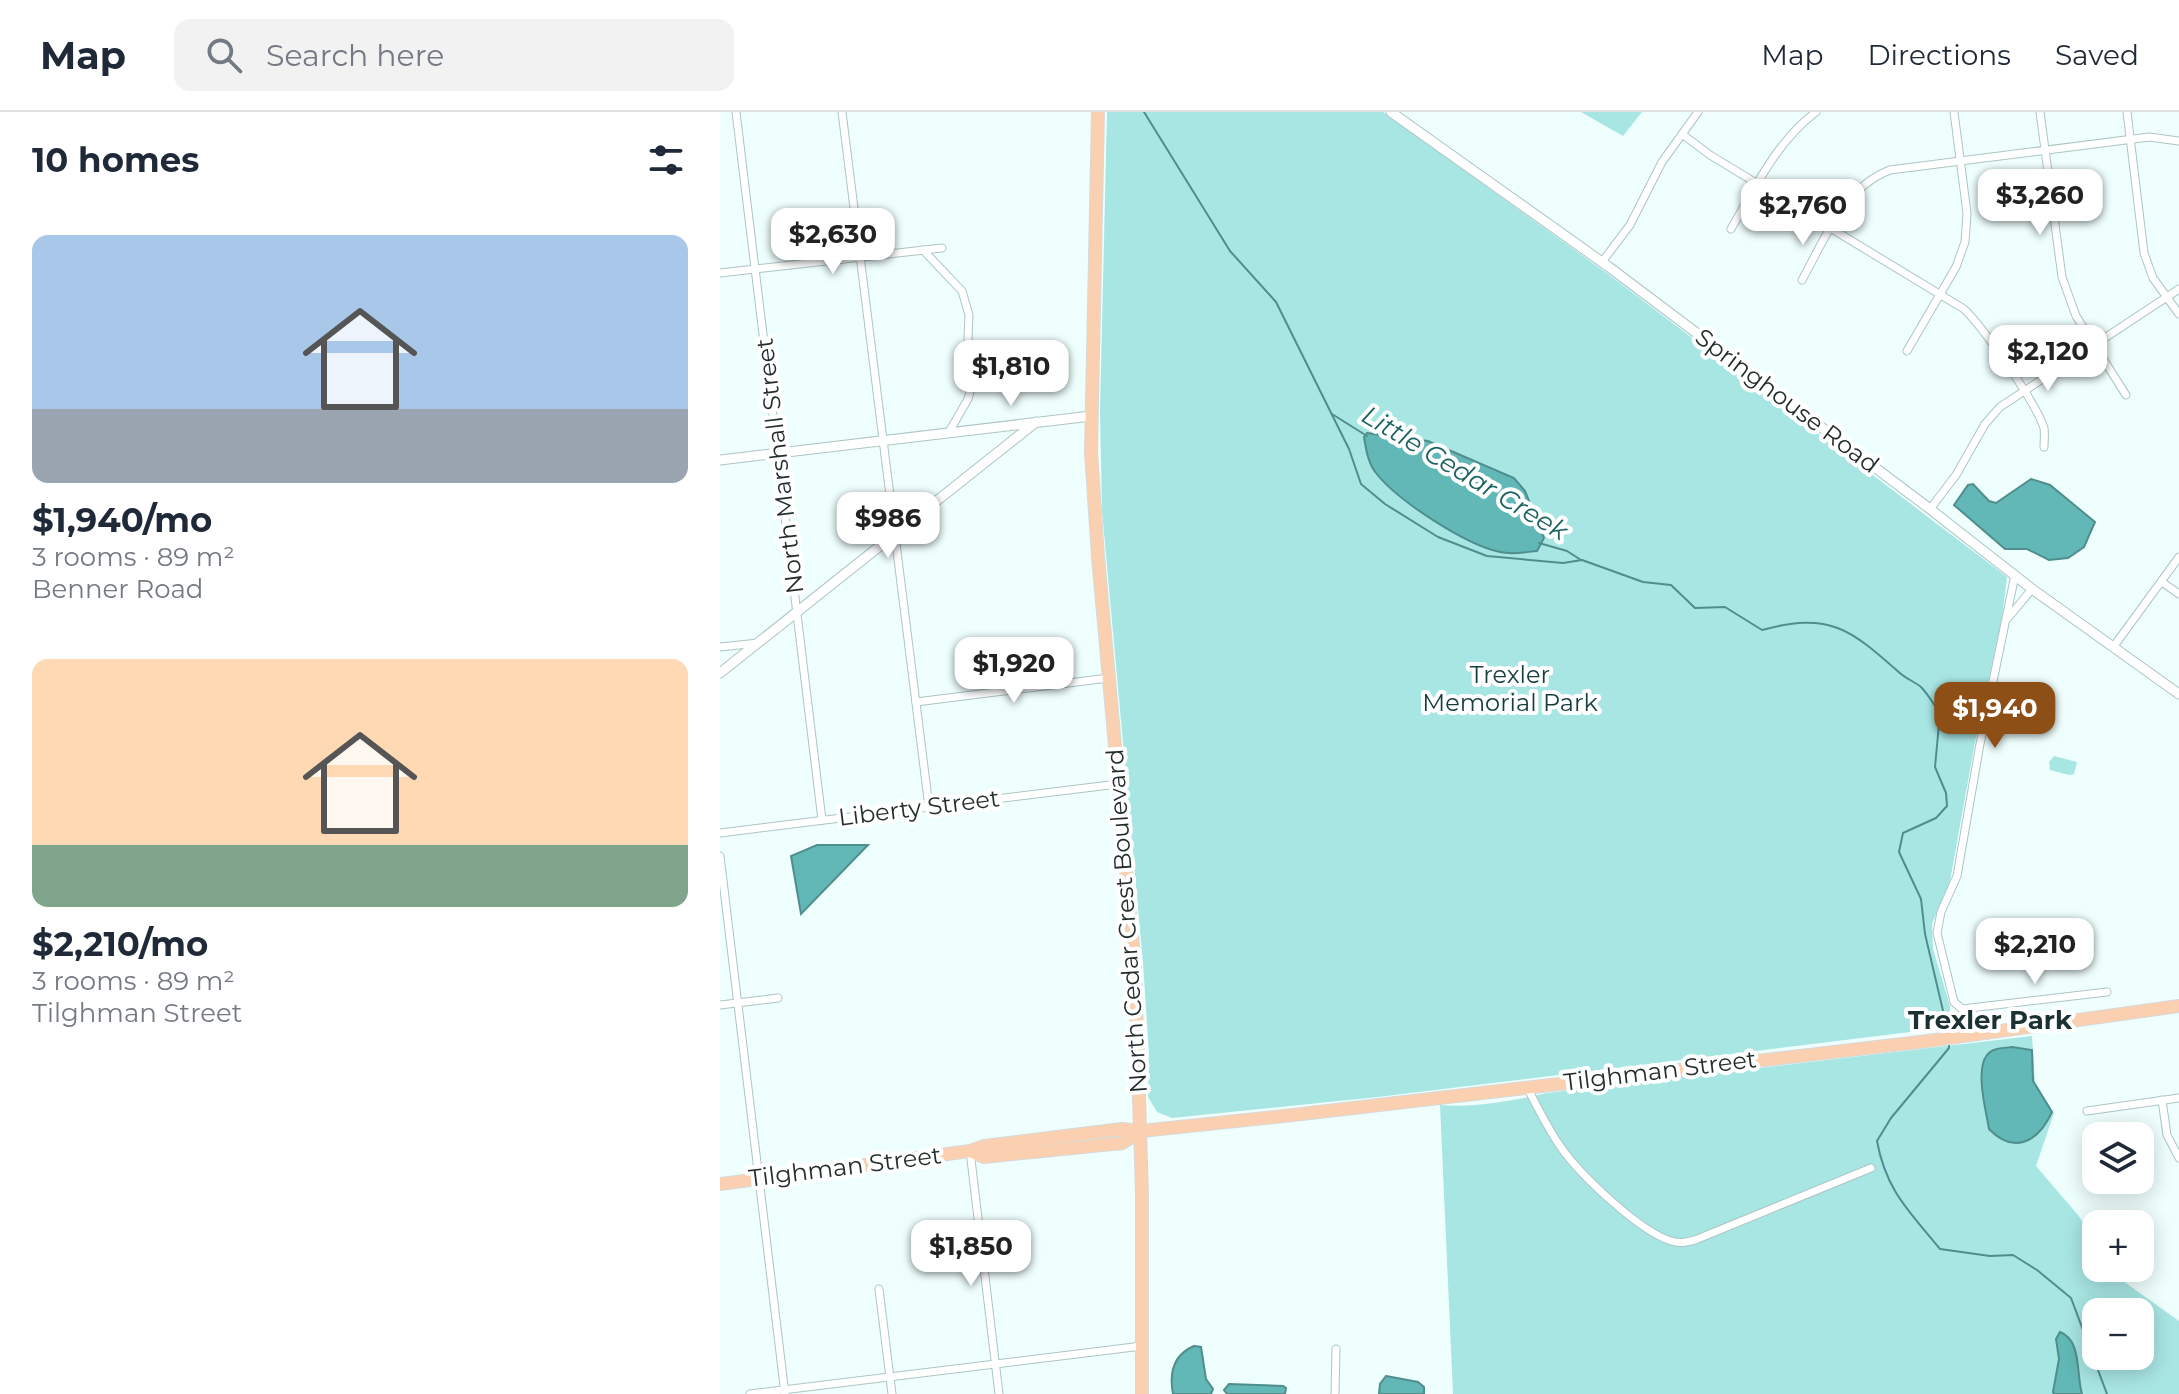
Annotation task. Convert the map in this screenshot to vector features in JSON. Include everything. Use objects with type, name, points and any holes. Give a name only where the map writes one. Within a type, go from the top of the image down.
[{"type":"main road","name":"North Cedar Crest Boulevard","points":[[1098,112],[1091,416],[1095,518],[1135,968],[1141,1131],[1142,1394]]},
{"type":"main road","name":"Tilghman Street","points":[[720,1184],[1061,1136],[1123,1129],[1141,1131],[1928,1041],[2179,1006]]},
{"type":"street","name":"North Marshall Street","points":[[736,112],[822,820]]},
{"type":"street","points":[[842,112],[929,807]]},
{"type":"street","name":"Springhouse Road","points":[[1391,112],[1602,262],[2032,589],[2179,694]]},
{"type":"street","points":[[1602,262],[1630,225],[1655,174],[1698,112]]},
{"type":"street","points":[[1731,229],[1789,138],[1816,112]]},
{"type":"street","points":[[1907,351],[1961,255],[1967,229],[1954,112]]},
{"type":"street","points":[[2040,112],[2062,277],[2076,316],[2126,395]]},
{"type":"street","points":[[2127,112],[2144,253],[2153,278],[2179,314]]},
{"type":"street","points":[[1682,134],[1710,155],[1940,293],[1972,317],[2043,426],[2044,447]]},
{"type":"street","points":[[1802,280],[1854,192],[1879,174],[1901,168],[2131,139],[2179,141]]},
{"type":"street","points":[[720,273],[942,248]]},
{"type":"street","points":[[923,250],[962,291],[969,315],[972,385],[968,399],[949,432]]},
{"type":"street","points":[[1930,509],[1956,475],[1985,424],[2000,407],[2179,289]]},
{"type":"street","points":[[720,460],[1091,416]]},
{"type":"street","points":[[720,673],[1036,422]]},
{"type":"street","points":[[989,427],[1005,432],[1013,440]]},
{"type":"street","points":[[2114,646],[2179,557]]},
{"type":"street","points":[[2015,575],[1957,876],[1941,912],[1937,933],[1958,1008],[1967,1010],[2107,992]]},
{"type":"street","points":[[2162,582],[2179,594]]},
{"type":"street","points":[[2007,620],[2032,589]]},
{"type":"street","points":[[720,647],[759,642]]},
{"type":"street","points":[[916,702],[1109,678]]},
{"type":"street","name":"Liberty Street","points":[[720,833],[1118,784]]},
{"type":"street","points":[[720,856],[785,1392]]},
{"type":"street","points":[[720,1005],[778,998]]},
{"type":"street","points":[[1527,1087],[1560,1147],[1576,1167],[1599,1191],[1627,1213],[1676,1243],[1695,1240],[1871,1168]]},
{"type":"street","points":[[2087,1111],[2179,1098]]},
{"type":"street","points":[[2162,1100],[2167,1135],[2179,1158]]},
{"type":"street","points":[[970,1151],[999,1394]]},
{"type":"street","points":[[879,1289],[892,1394]]},
{"type":"street","points":[[750,1394],[1142,1346]]},
{"type":"street","points":[[1335,1394],[1336,1349]]},
{"type":"green space","name":"Trexler Memorial Park","points":[[1107,112],[1383,112],[1608,274],[2007,577],[2002,618],[1975,742],[1950,881],[1932,924],[1933,949],[1950,1006],[1951,1027],[1378,1097],[1172,1118],[1157,1112],[1148,1097],[1149,1054],[1143,963],[1102,511],[1100,411]]},
{"type":"green space","points":[[1581,112],[1642,112],[1623,136]]},
{"type":"green space","points":[[2054,756],[2077,762],[2074,774],[2050,770],[2049,762]]},
{"type":"green space","points":[[2032,1036],[2035,1082],[2054,1113],[2036,1166],[2082,1221],[2082,1282],[2124,1282],[2147,1298],[2082,1298],[2082,1370],[2154,1370],[2154,1303],[2179,1321],[2179,1394],[1453,1394],[1440,1105],[1467,1106],[1547,1093]]},
{"type":"water","points":[[1367,433],[1428,441],[1514,478],[1525,491],[1544,538],[1537,551],[1509,553],[1486,548],[1416,508],[1373,469],[1364,437]]},
{"type":"water","points":[[2031,479],[2050,485],[2095,522],[2084,547],[2068,558],[2049,560],[2027,549],[2005,549],[1954,505],[1968,485],[1973,484],[1989,501],[1996,503]]},
{"type":"water","points":[[817,845],[868,845],[801,914],[791,856]]},
{"type":"water","points":[[2012,1047],[2032,1050],[2033,1081],[2052,1112],[2040,1131],[2025,1142],[2016,1143],[2007,1142],[1989,1129],[1982,1080],[1987,1055]]},
{"type":"water","points":[[2060,1332],[2072,1342],[2075,1350],[2082,1394],[2053,1392],[2059,1359],[2056,1339]]},
{"type":"water","points":[[1194,1346],[1201,1347],[1206,1379],[1213,1389],[1211,1394],[1173,1394],[1174,1366],[1181,1354]]},
{"type":"water","points":[[1386,1376],[1418,1382],[1424,1387],[1424,1394],[1379,1394],[1380,1384]]},
{"type":"water","points":[[1229,1384],[1286,1388],[1285,1394],[1227,1394],[1224,1390]]},
{"type":"waterway","name":"Little Cedar Creek","points":[[1144,112],[1230,251],[1276,302],[1349,449],[1361,484],[1385,504],[1438,537],[1487,556],[1563,563],[1582,560],[1643,582],[1671,585],[1695,608],[1725,607],[1762,630],[1806,623],[1839,628],[1868,646],[1924,690],[1940,713],[1935,767],[1946,793],[1947,806],[1936,818],[1903,833],[1899,852],[1921,899],[1925,934],[1948,1032]]},
{"type":"waterway","name":"Little Cedar Creek","points":[[1332,414],[1367,436]]},
{"type":"waterway","name":"Little Cedar Creek","points":[[1539,543],[1567,551],[1581,560]]},
{"type":"waterway","name":"Little Cedar Creek","points":[[1949,1042],[1949,1048],[1891,1118],[1877,1141],[1886,1174],[1909,1212],[1940,1249],[1990,1256],[2013,1255],[2071,1298],[2107,1394]]},
{"type":"district","name":"Trexler Park","points":[[1990,1020]]}]
